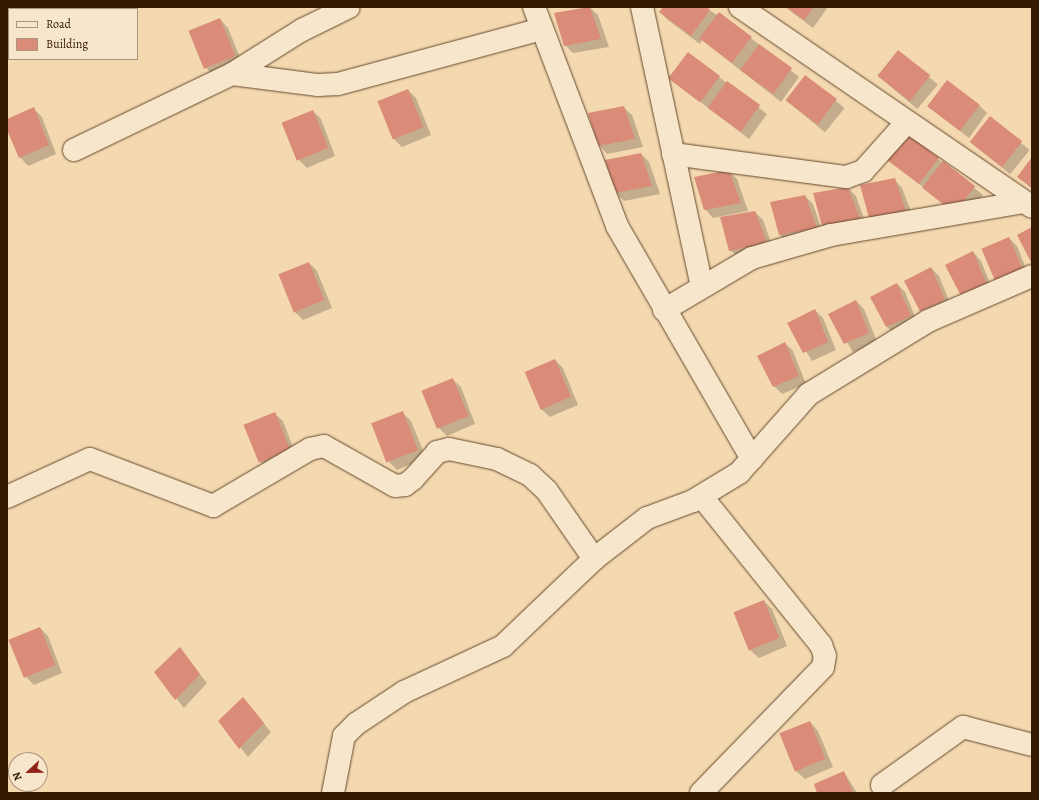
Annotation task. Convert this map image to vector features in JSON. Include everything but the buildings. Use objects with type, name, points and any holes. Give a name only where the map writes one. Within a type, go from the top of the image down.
[{"type":"street","points":[[74,150],[232,74],[302,30],[349,7]]},
{"type":"street","points":[[534,7],[617,226],[664,310],[752,459]]},
{"type":"street","points":[[642,7],[702,287]]},
{"type":"street","points":[[740,7],[1028,204]]},
{"type":"street","points":[[232,74],[318,85],[338,84],[542,28]]},
{"type":"street","points":[[673,154],[846,177],[862,171],[907,122]]},
{"type":"street","points":[[664,310],[752,258],[831,235],[1028,204]]},
{"type":"street","points":[[332,793],[344,736],[356,724],[404,692],[503,646],[594,559],[647,518],[701,496],[739,473],[809,394],[928,321],[1032,276]]},
{"type":"street","points":[[7,497],[90,459],[213,506],[310,449],[324,446],[395,486],[405,485],[413,479],[437,452],[449,450],[498,459],[530,475],[547,492],[594,559]]},
{"type":"street","points":[[701,496],[821,645],[825,656],[823,667],[701,793]]},
{"type":"street","points":[[882,785],[963,727],[1032,745]]}]
